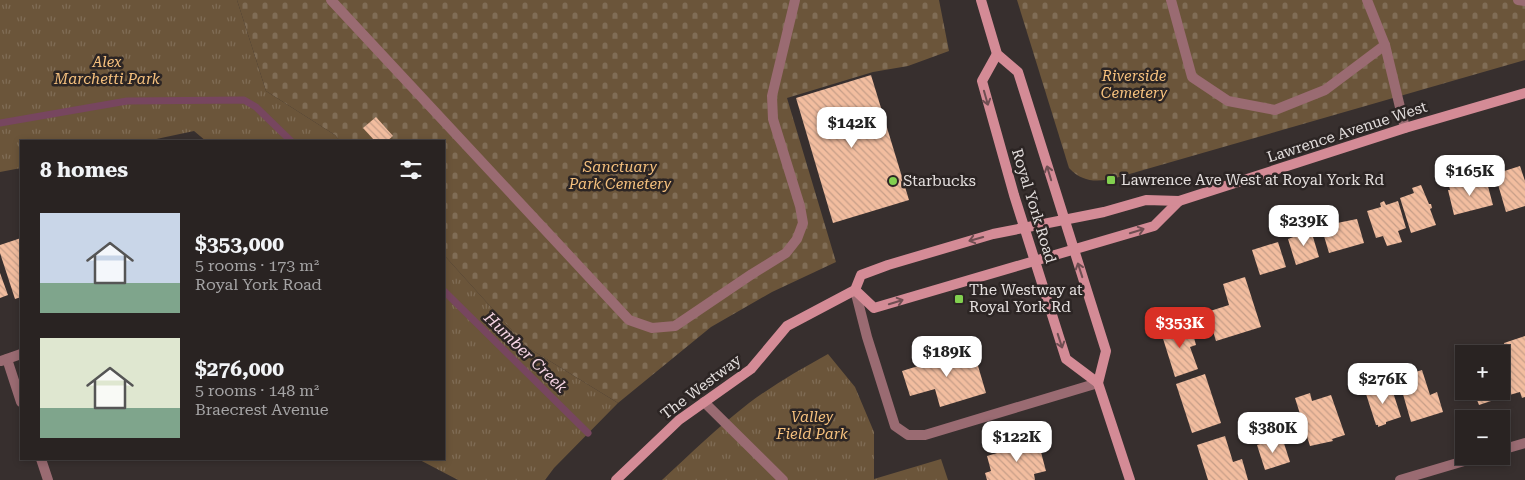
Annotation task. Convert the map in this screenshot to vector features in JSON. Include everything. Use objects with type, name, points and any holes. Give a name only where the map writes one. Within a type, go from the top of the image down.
[{"type":"main road","points":[[981,0],[997,54]]},
{"type":"main road","name":"Royal York Road","points":[[997,54],[1018,72],[1064,220],[1106,351],[1098,383],[1066,359],[1034,261],[982,81],[997,54]]},
{"type":"main road","name":"Lawrence Avenue West","points":[[1064,220],[1104,212],[1146,200],[1179,201],[1405,128],[1525,93]]},
{"type":"main road","name":"Lawrence Avenue West","points":[[1074,250],[1154,226],[1179,201]]},
{"type":"main road","name":"The Westway","points":[[616,480],[679,420],[751,370],[787,326],[855,290],[861,275],[888,265],[993,234],[1064,220]]},
{"type":"main road","points":[[855,290],[874,308],[1074,250]]},
{"type":"main road","points":[[1098,383],[1130,480]]},
{"type":"street","points":[[331,0],[629,320],[652,328],[675,326],[786,253],[797,239],[803,223],[800,206],[773,119],[772,96],[795,0]]},
{"type":"street","points":[[1171,0],[1192,77],[1228,101],[1275,110],[1325,90],[1385,45]]},
{"type":"street","points":[[1367,0],[1385,45],[1405,128]]},
{"type":"street","points":[[1518,0],[1525,1]]},
{"type":"street","points":[[855,290],[867,337],[895,426],[908,435],[925,435],[1098,383]]},
{"type":"street","points":[[20,354],[3,360],[20,400]]},
{"type":"street","points":[[704,402],[783,480]]},
{"type":"street","points":[[1510,447],[1525,443]]},
{"type":"street","points":[[40,460],[48,480]]},
{"type":"street","points":[[1400,480],[1455,464]]},
{"type":"green space","name":"Alex Marchetti Park","points":[[0,0],[237,0],[266,91],[335,135],[339,140],[205,140],[194,131],[152,140],[20,140],[20,168],[0,172]]},
{"type":"green space","name":"Sanctuary Park Cemetery","points":[[237,0],[939,0],[949,51],[908,66],[873,72],[787,98],[836,262],[772,292],[711,327],[618,403],[527,347],[445,256],[445,140],[339,140],[335,135],[266,91]]},
{"type":"green space","name":"Riverside Cemetery","points":[[1017,0],[1525,0],[1525,60],[1119,177],[1099,181],[1080,177],[1069,168]]},
{"type":"green space","points":[[445,256],[527,347],[618,403],[554,468],[545,480],[458,480],[420,460],[445,460]]},
{"type":"green space","name":"Valley Field Park","points":[[828,354],[855,387],[874,432],[874,479],[941,459],[948,480],[662,480],[715,431],[749,403],[797,371]]},
{"type":"building","points":[[871,75],[909,200],[833,223],[796,98]]},
{"type":"building","points":[[376,117],[393,136],[388,140],[374,140],[363,128]]},
{"type":"building","points":[[1520,166],[1525,181],[1525,206],[1506,212],[1495,174]]},
{"type":"building","points":[[1486,179],[1493,205],[1454,215],[1448,190],[1450,190],[1449,186],[1457,184],[1458,186]]},
{"type":"building","points":[[1421,185],[1429,204],[1431,204],[1432,208],[1430,209],[1436,225],[1411,233],[1400,198],[1414,193],[1412,188]]},
{"type":"building","points":[[1384,201],[1386,205],[1398,201],[1406,228],[1398,231],[1402,242],[1387,246],[1383,236],[1376,238],[1367,211],[1381,207],[1380,203]]},
{"type":"building","points":[[1335,213],[1337,223],[1357,219],[1364,243],[1329,253],[1319,219],[1325,214]]},
{"type":"building","points":[[1310,227],[1319,257],[1296,265],[1288,239],[1299,235],[1298,231]]},
{"type":"building","points":[[20,238],[20,297],[15,299],[0,253],[0,245]]},
{"type":"building","points":[[1278,242],[1286,267],[1260,275],[1252,250]]},
{"type":"building","points":[[0,273],[8,295],[0,298]]},
{"type":"building","points":[[1245,277],[1261,327],[1216,341],[1207,312],[1229,305],[1223,284]]},
{"type":"building","points":[[1182,322],[1186,332],[1192,330],[1196,345],[1190,347],[1198,369],[1175,377],[1160,329]]},
{"type":"building","points":[[1525,336],[1525,397],[1522,398],[1520,392],[1510,395],[1510,345],[1505,345],[1504,343]]},
{"type":"building","points":[[973,349],[986,393],[940,407],[935,389],[910,396],[902,371]]},
{"type":"building","points":[[1422,370],[1430,395],[1437,392],[1443,412],[1411,422],[1398,377]]},
{"type":"building","points":[[1205,374],[1221,423],[1192,433],[1176,384]]},
{"type":"building","points":[[1378,384],[1380,389],[1391,386],[1401,417],[1378,427],[1366,394],[1371,392],[1369,387]]},
{"type":"building","points":[[1310,393],[1312,401],[1331,395],[1345,435],[1332,439],[1333,441],[1310,446],[1295,398]]},
{"type":"building","points":[[1477,400],[1491,400],[1491,401],[1479,405]]},
{"type":"building","points":[[1225,436],[1233,462],[1242,459],[1248,480],[1208,480],[1197,445]]},
{"type":"building","points":[[1282,437],[1290,462],[1265,470],[1257,445]]},
{"type":"building","points":[[1023,441],[1024,445],[1038,441],[1046,471],[1034,474],[1035,480],[987,480],[985,473],[991,471],[987,456],[1014,448],[1013,444]]},
{"type":"waterway","name":"Humber Creek","points":[[0,123],[127,101],[244,100],[256,107],[290,140]]},
{"type":"waterway","name":"Humber Creek","points":[[445,292],[588,433]]},
{"type":"place","name":"Lawrence Ave West at Royal York Rd","points":[[1111,180]]},
{"type":"place","name":"Starbucks","points":[[893,181]]},
{"type":"place","name":"The Westway at Royal York Rd","points":[[959,299]]}]
